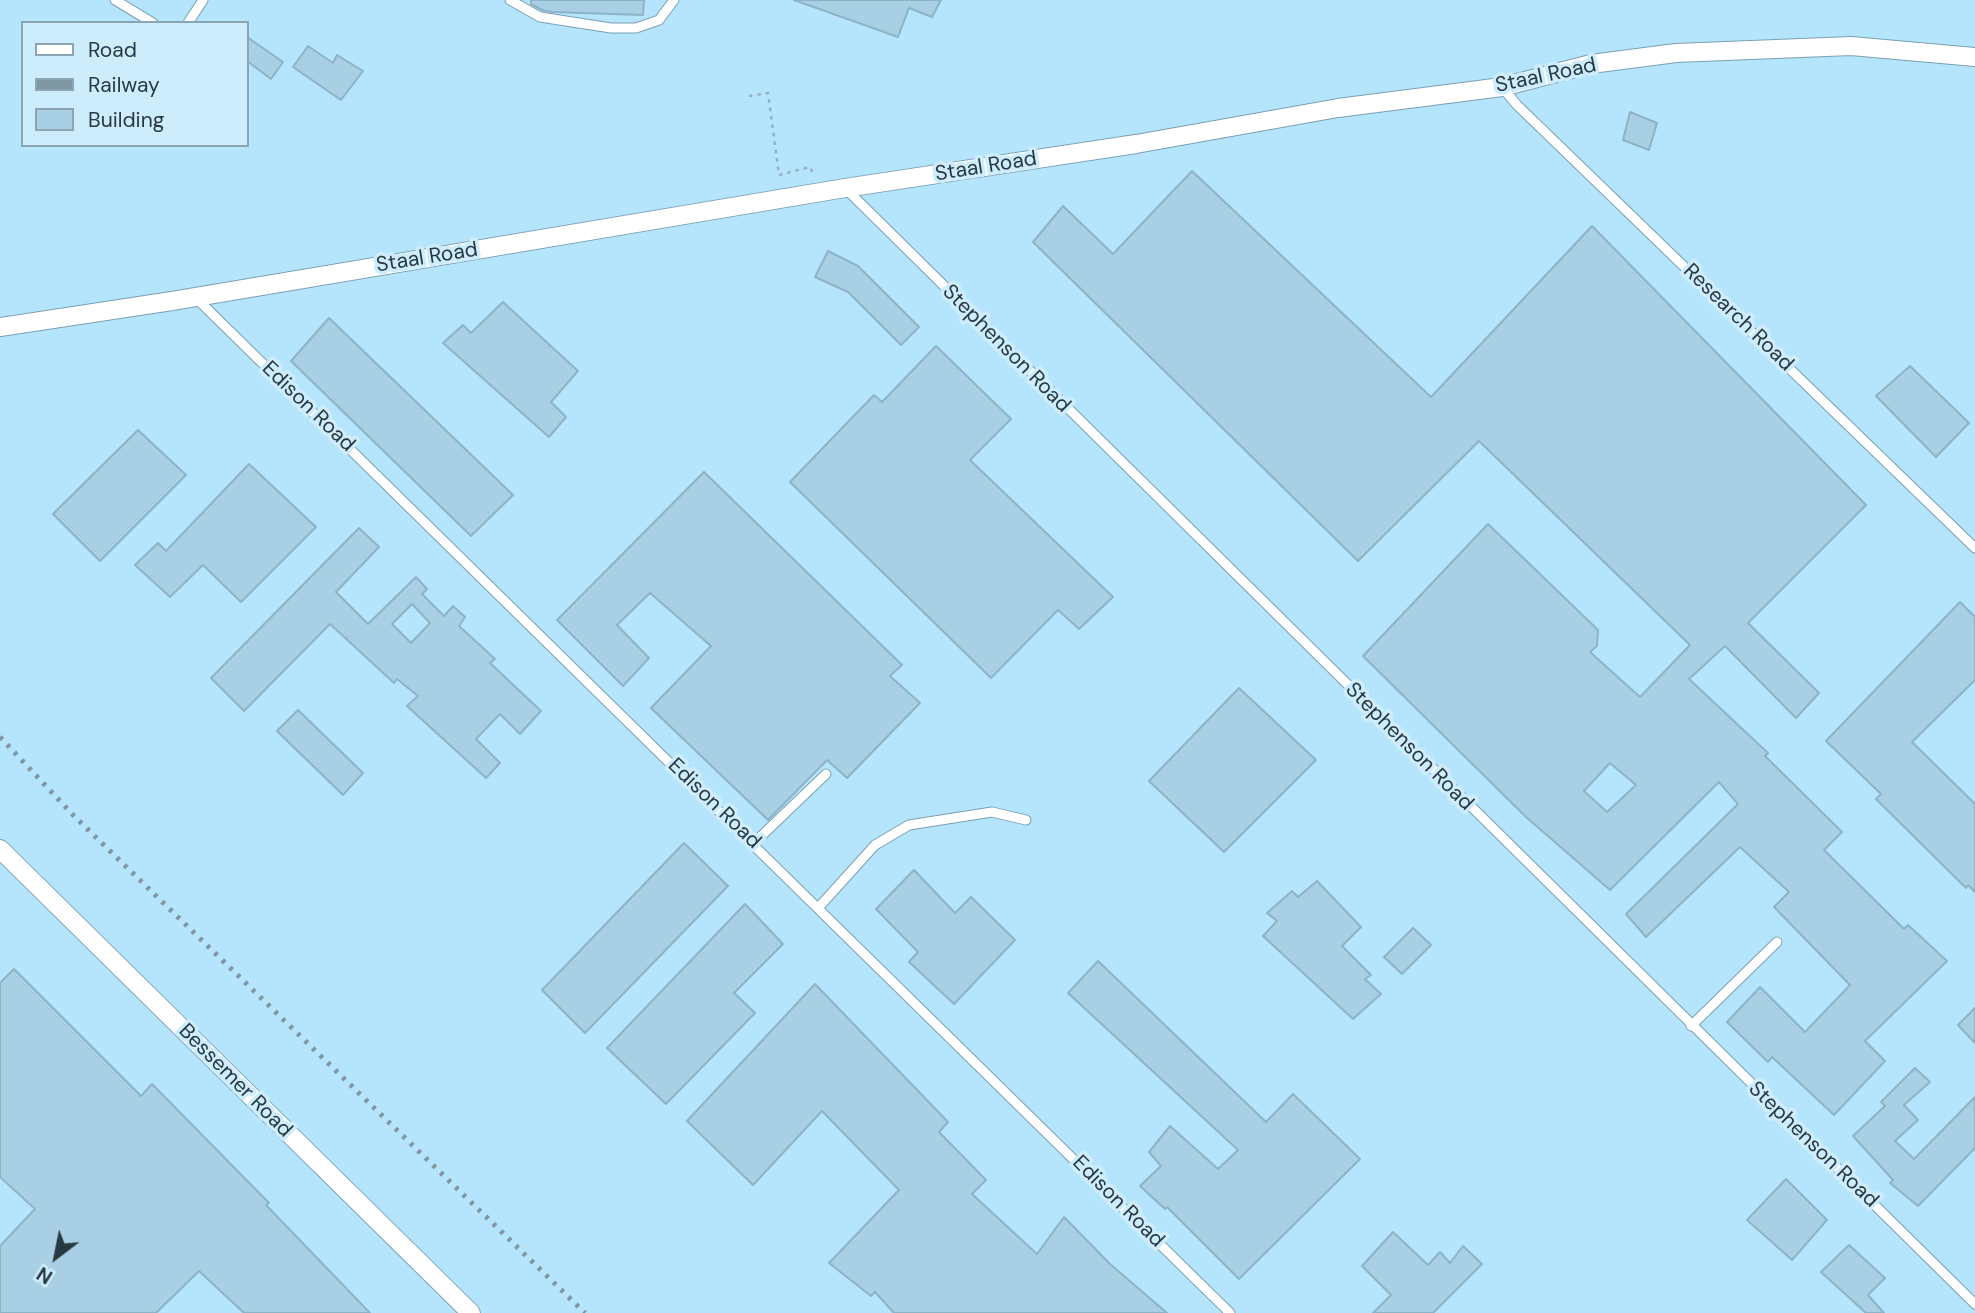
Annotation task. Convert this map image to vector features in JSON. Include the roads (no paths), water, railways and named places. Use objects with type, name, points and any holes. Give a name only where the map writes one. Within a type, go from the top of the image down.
[{"type":"street","name":"Staal Road","points":[[0,327],[845,188],[1136,144],[1338,108],[1502,87],[1591,64],[1676,53],[1852,46],[1975,57]]},
{"type":"street","name":"Bessemer Road","points":[[0,849],[471,1313]]},
{"type":"lane","points":[[116,0],[150,21]]},
{"type":"lane","points":[[189,21],[203,0]]},
{"type":"lane","points":[[510,0],[540,17],[636,28],[659,20],[674,0]]},
{"type":"lane","name":"Research Road","points":[[1502,87],[1517,105],[1975,548]]},
{"type":"lane","name":"Stephenson Road","points":[[845,188],[1975,1304]]},
{"type":"lane","name":"Edison Road","points":[[195,297],[1230,1313]]},
{"type":"lane","points":[[754,843],[826,774]]},
{"type":"lane","points":[[819,907],[875,845],[909,825],[992,812],[1026,820]]},
{"type":"lane","points":[[1691,1026],[1777,942]]},
{"type":"railway","points":[[0,737],[74,816],[585,1313]]}]
